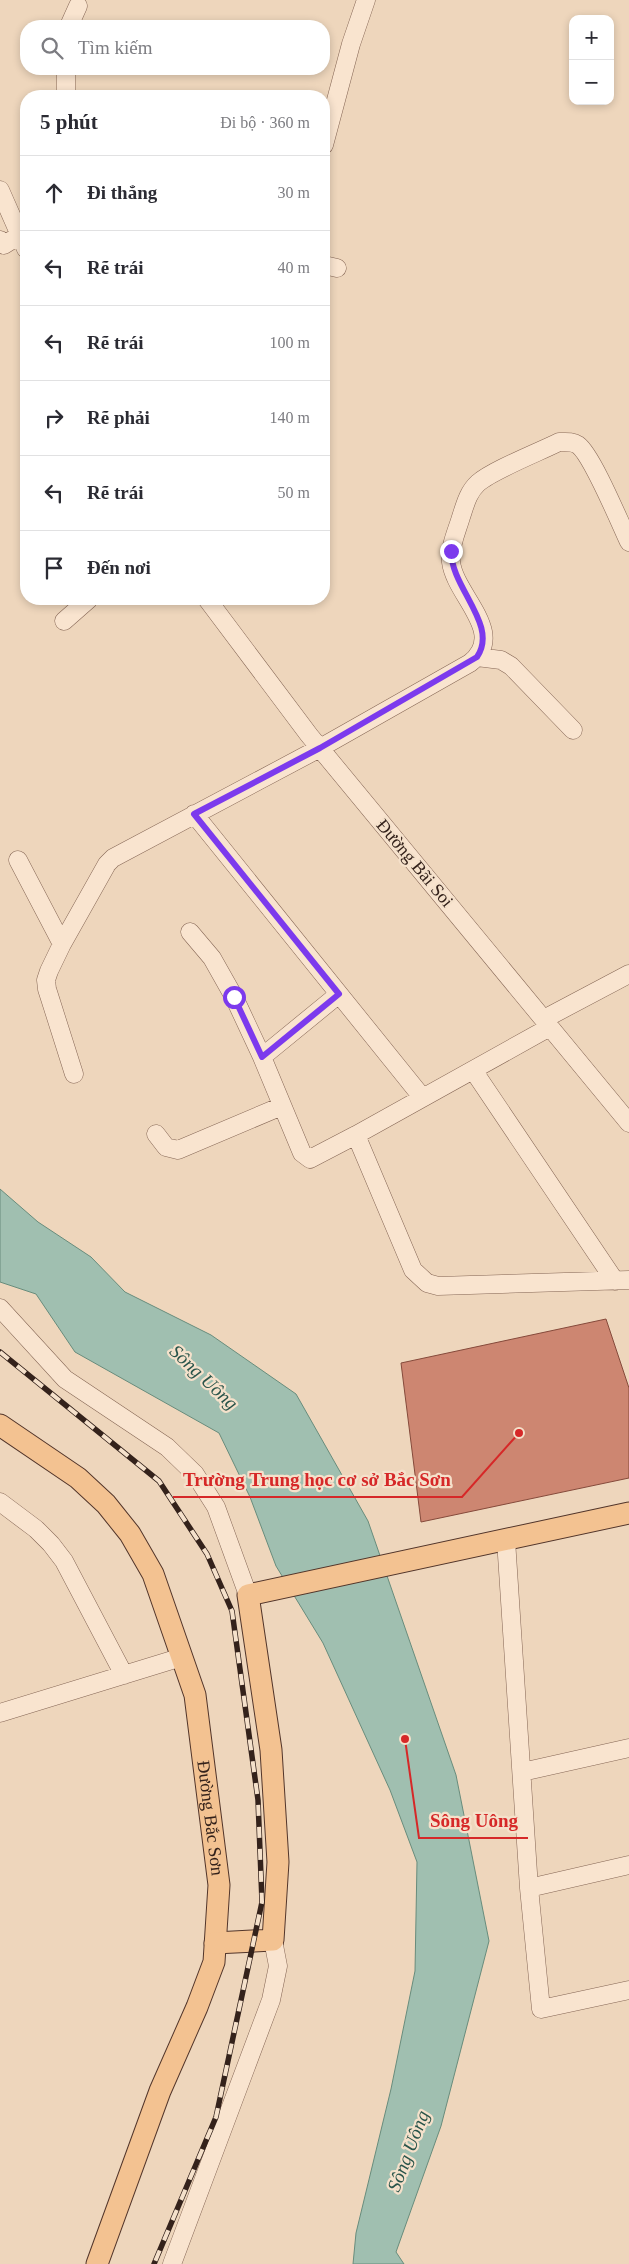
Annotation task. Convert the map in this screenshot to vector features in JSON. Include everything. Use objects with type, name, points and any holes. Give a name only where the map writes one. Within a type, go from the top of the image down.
[{"type":"main road","name":"Đường Bắc Sơn","points":[[0,1425],[78,1478],[106,1504],[130,1534],[153,1574],[195,1695],[219,1885],[214,1962],[197,2007],[160,2091],[97,2264]]},
{"type":"main road","points":[[215,1943],[273,1940],[278,1862],[271,1750],[254,1593],[449,1553],[629,1513]]},
{"type":"street","points":[[330,121],[350,44],[366,0]]},
{"type":"street","points":[[72,20],[78,6]]},
{"type":"street","points":[[66,75],[66,90]]},
{"type":"street","points":[[0,190],[20,230]]},
{"type":"street","points":[[0,240],[4,245],[20,239]]},
{"type":"street","points":[[74,1074],[47,989],[49,971],[107,864],[113,858],[320,748],[477,657],[484,643],[483,628],[454,574],[451,551],[467,499],[478,483],[559,442],[570,441],[577,444],[590,458],[629,542]]},
{"type":"street","points":[[64,622],[82,605]]},
{"type":"street","name":"Đường Bãi Soi","points":[[212,605],[320,748],[629,1123]]},
{"type":"street","points":[[477,657],[501,660],[511,666],[573,730]]},
{"type":"street","points":[[194,814],[422,1097]]},
{"type":"street","points":[[18,860],[62,944]]},
{"type":"street","points":[[190,932],[212,958],[224,977],[262,1057],[305,1157],[314,1158],[473,1070],[629,974]]},
{"type":"street","points":[[262,1057],[339,994]]},
{"type":"street","points":[[473,1070],[622,1280]]},
{"type":"street","points":[[156,1134],[166,1147],[178,1150],[282,1106]]},
{"type":"street","points":[[356,1135],[413,1270],[428,1283],[438,1286],[622,1280]]},
{"type":"street","points":[[0,1308],[65,1379],[167,1447],[195,1474],[216,1507],[254,1593]]},
{"type":"street","points":[[0,1502],[36,1529],[64,1561],[124,1675]]},
{"type":"street","points":[[506,1540],[529,1888],[541,2010],[629,1990]]},
{"type":"street","points":[[0,1714],[182,1657]]},
{"type":"street","points":[[522,1772],[629,1748]]},
{"type":"street","points":[[529,1888],[629,1865]]},
{"type":"street","points":[[172,2264],[271,2000],[278,1966],[273,1940]]},
{"type":"water","name":"Sông Uông","points":[[0,1189],[38,1222],[91,1257],[125,1292],[211,1335],[296,1394],[368,1521],[456,1775],[489,1941],[441,2126],[396,2252],[404,2264],[353,2264],[356,2233],[391,2089],[415,1971],[417,1862],[390,1790],[323,1643],[276,1566],[250,1497],[219,1433],[75,1352],[36,1294],[0,1282]]},
{"type":"building","points":[[606,1319],[629,1388],[629,1478],[421,1522],[401,1363]]},
{"type":"railway","points":[[0,1352],[159,1481],[207,1554],[232,1611],[258,1800],[262,1902],[216,2117],[154,2264]]},
{"type":"place","name":"Trường Trung học cơ sở Bắc Sơn","points":[[519,1433]]},
{"type":"place","name":"Sông Uông","points":[[405,1739]]},
{"type":"route","points":[[234,997],[262,1057],[339,994],[194,814],[320,748],[470,663],[477,657],[482,651],[484,643],[483,628],[454,574],[451,551]]}]
